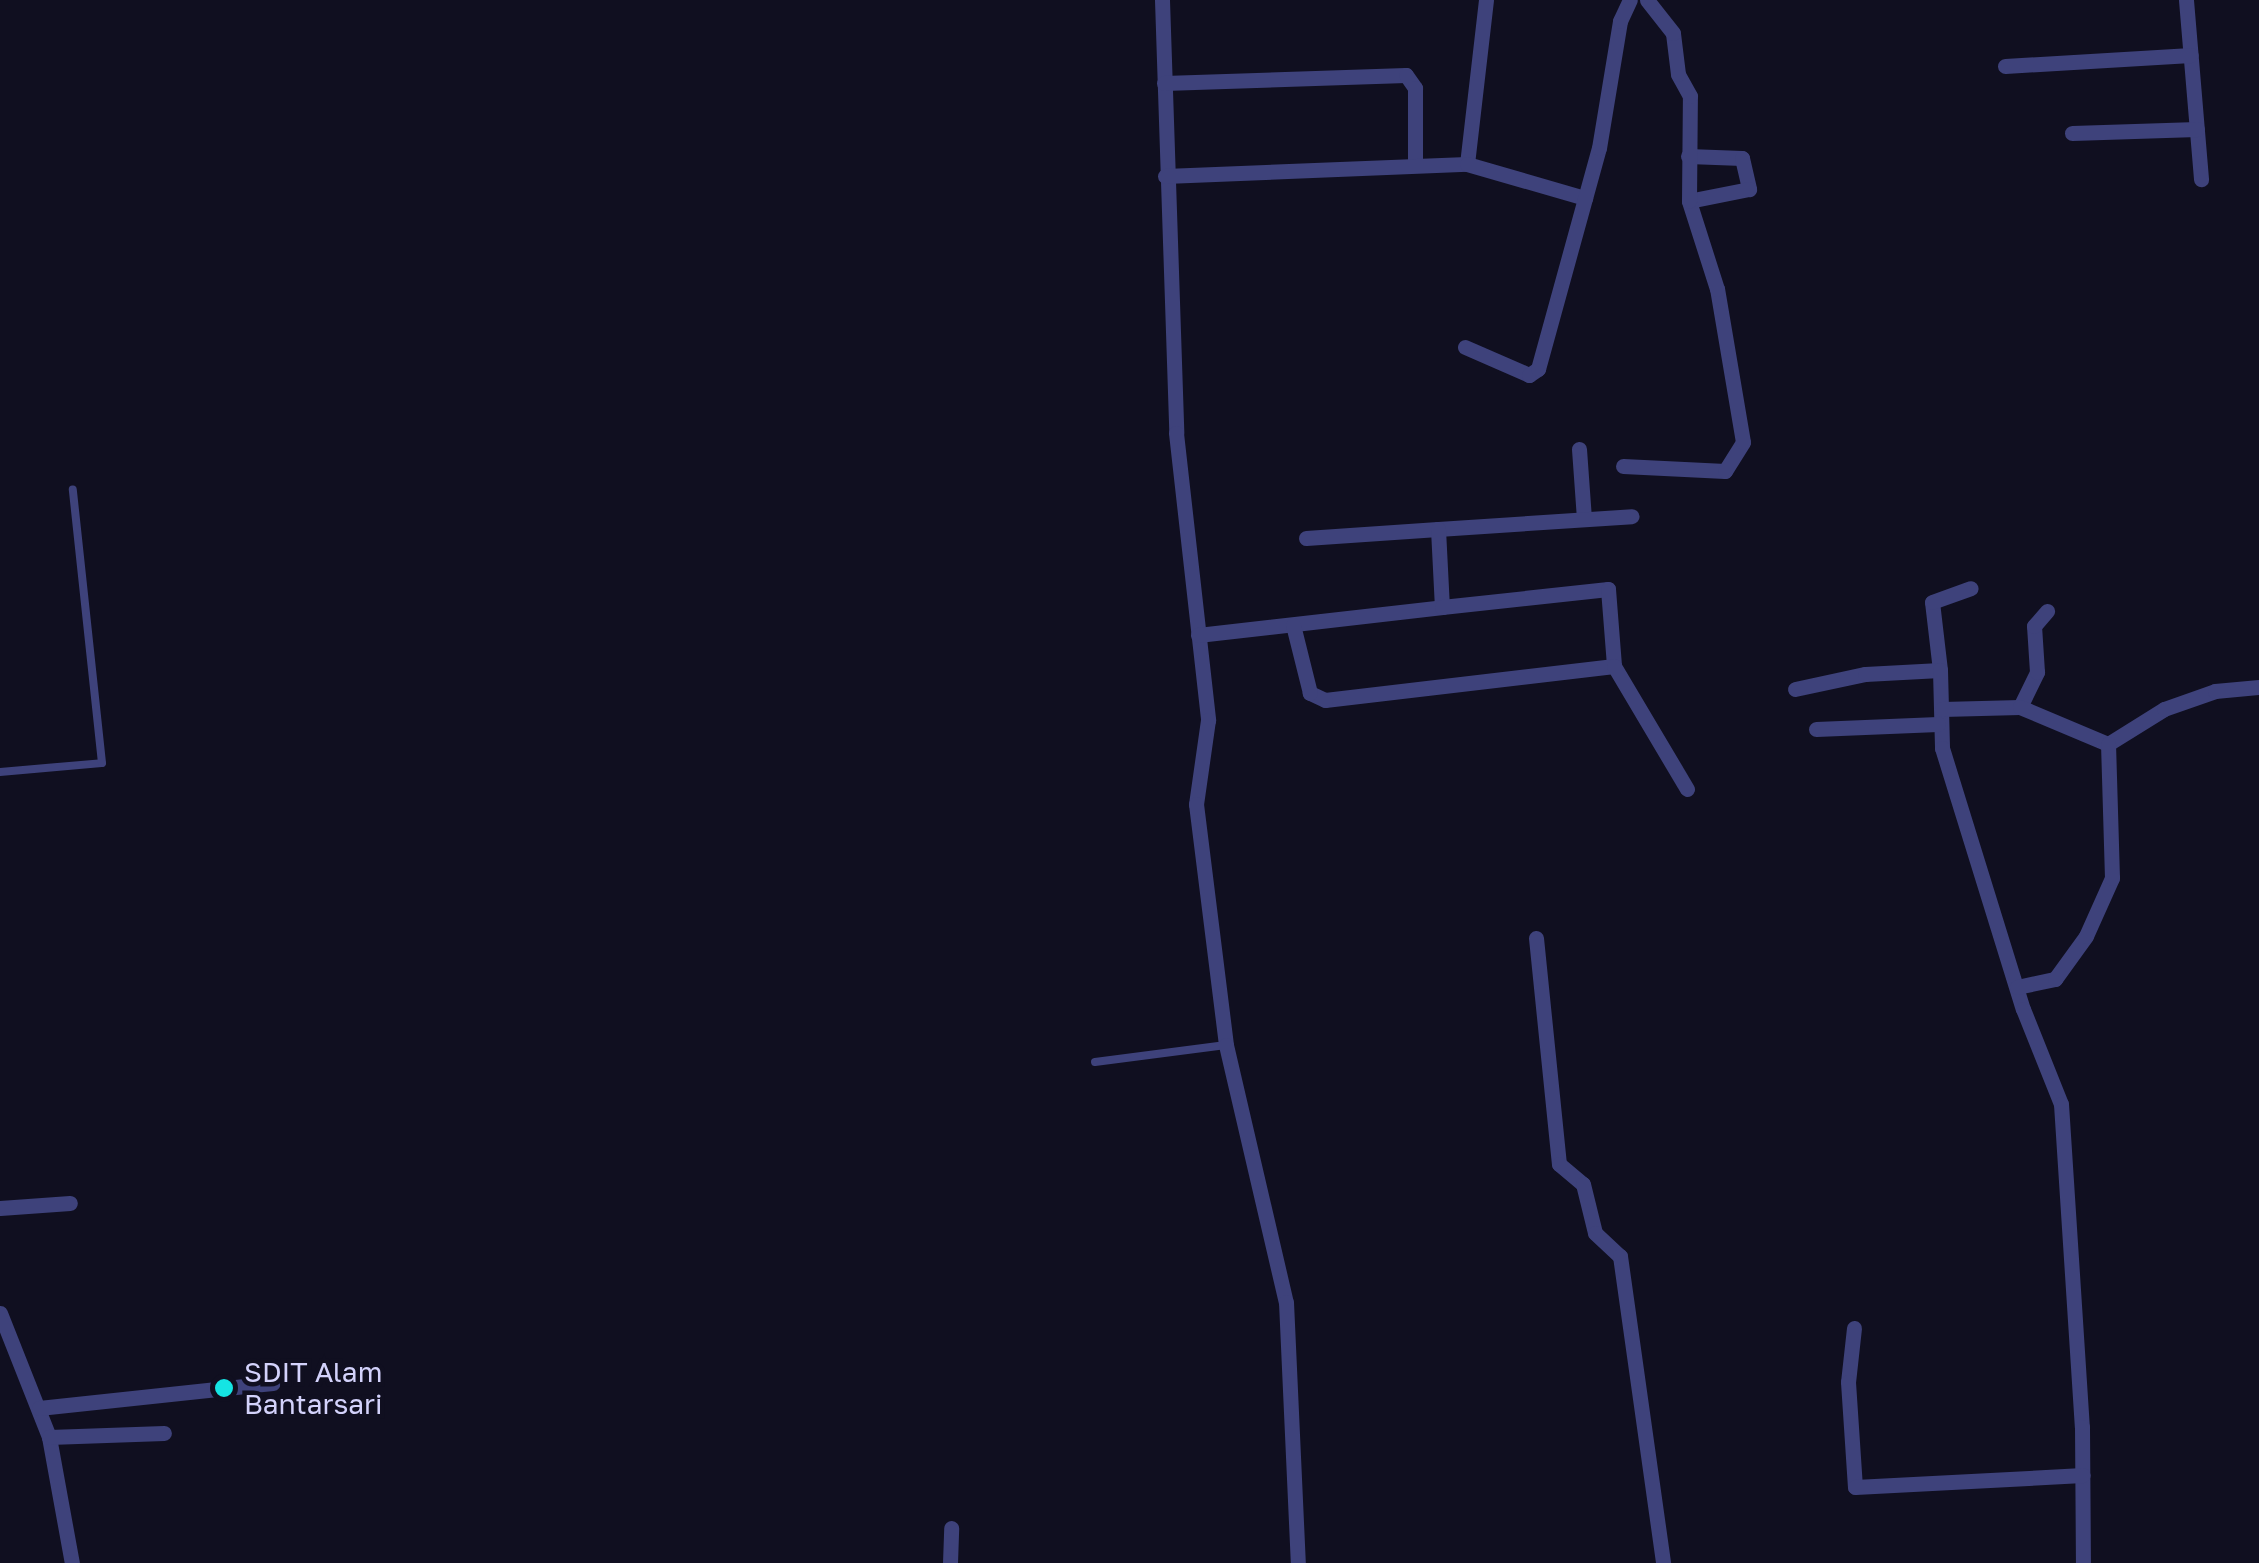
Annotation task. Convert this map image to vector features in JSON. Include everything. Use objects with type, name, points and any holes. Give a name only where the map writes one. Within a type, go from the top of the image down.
[{"type":"street","points":[[1162,0],[1176,433],[1208,720],[1195,792],[1226,1045],[1286,1302],[1298,1563]]},
{"type":"street","points":[[1467,164],[1486,0]]},
{"type":"street","points":[[1465,347],[1529,376],[1538,370],[1585,198],[1620,21],[1630,0]]},
{"type":"street","points":[[1623,466],[1724,471],[1740,455],[1717,289],[1689,202],[1690,96],[1678,74],[1673,33],[1646,0]]},
{"type":"street","points":[[2186,0],[2202,179]]},
{"type":"street","points":[[2005,66],[2190,54]]},
{"type":"street","points":[[1164,82],[1406,76],[1414,82],[1415,165]]},
{"type":"street","points":[[2072,133],[2197,129]]},
{"type":"street","points":[[1688,156],[1742,158],[1749,188],[1689,202]]},
{"type":"street","points":[[1165,176],[1467,164],[1585,198]]},
{"type":"street","points":[[1579,449],[1584,519]]},
{"type":"street","points":[[1306,538],[1632,516]]},
{"type":"street","points":[[1438,529],[1442,608]]},
{"type":"street","points":[[1970,588],[1932,602],[1940,670],[1940,717],[2017,987],[2063,1115],[2083,1475],[2083,1563]]},
{"type":"street","points":[[1198,636],[1608,589],[1614,666],[1687,788]]},
{"type":"street","points":[[2020,707],[2037,672],[2034,626],[2047,611]]},
{"type":"street","points":[[1294,624],[1310,694],[1326,700],[1614,666]]},
{"type":"street","points":[[1794,688],[1865,674],[1940,670]]},
{"type":"street","points":[[2108,744],[2164,709],[2215,692],[2259,686]]},
{"type":"street","points":[[1816,728],[2020,707],[2108,744]]},
{"type":"street","points":[[2017,987],[2056,978],[2086,936],[2112,878],[2108,744]]},
{"type":"street","points":[[1536,938],[1559,1164],[1582,1184],[1595,1233],[1620,1256],[1663,1563]]},
{"type":"street","points":[[0,1208],[70,1203]]},
{"type":"street","points":[[0,1313],[49,1437],[72,1563]]},
{"type":"street","points":[[1854,1328],[1848,1382],[1856,1488],[2083,1475]]},
{"type":"street","points":[[39,1408],[274,1384]]},
{"type":"street","points":[[49,1437],[164,1433]]},
{"type":"street","points":[[950,1563],[952,1528]]},
{"type":"lane","points":[[0,772],[102,763],[74,490]]},
{"type":"lane","points":[[1094,1062],[1226,1045]]},
{"type":"place","name":"SDIT Alam Bantarsari","points":[[224,1388]]}]
